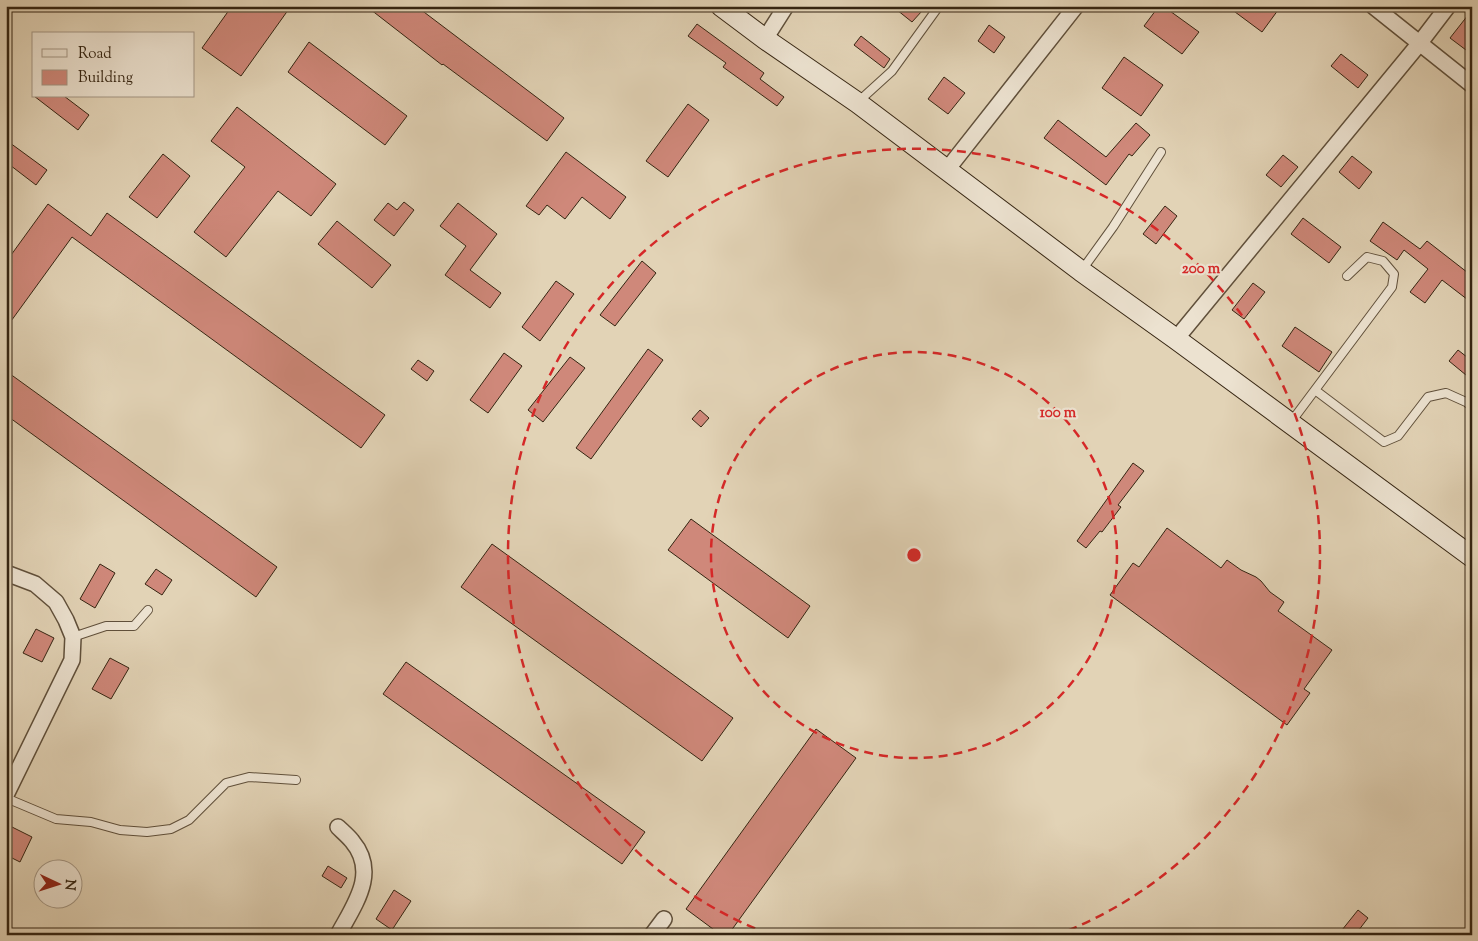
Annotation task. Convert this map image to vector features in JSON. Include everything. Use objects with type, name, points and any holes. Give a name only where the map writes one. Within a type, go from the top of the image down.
[{"type":"main road","points":[[721,6],[765,39],[858,103],[1081,271],[1472,557]]},
{"type":"street","points":[[765,39],[786,6]]},
{"type":"street","points":[[946,170],[1076,6]]},
{"type":"street","points":[[1373,6],[1472,85]]},
{"type":"street","points":[[1176,339],[1419,44],[1448,6]]},
{"type":"street","points":[[6,572],[35,584],[56,602],[73,638],[72,660],[6,796]]},
{"type":"street","points":[[338,827],[352,841],[359,853],[364,870],[362,890],[338,935]]},
{"type":"street","points":[[652,935],[664,919]]},
{"type":"lane","points":[[858,103],[892,71],[939,6]]},
{"type":"lane","points":[[1081,271],[1113,227],[1161,152]]},
{"type":"lane","points":[[1290,423],[1392,287],[1394,274],[1383,261],[1367,257],[1347,276]]},
{"type":"lane","points":[[1315,390],[1384,442],[1398,436],[1428,398],[1446,393],[1466,402],[1472,407]]},
{"type":"lane","points":[[73,638],[106,626],[134,626],[148,610]]},
{"type":"lane","points":[[6,796],[56,819],[91,822],[120,830],[147,832],[171,829],[189,820],[226,783],[249,776],[296,780]]},
{"type":"building","points":[[232,6],[291,6],[241,76],[202,48]]},
{"type":"building","points":[[366,6],[416,6],[564,118],[547,141],[442,65]]},
{"type":"building","points":[[892,6],[916,6],[922,11],[912,22]]},
{"type":"building","points":[[1159,6],[1163,6],[1199,32],[1182,54],[1144,26]]},
{"type":"building","points":[[1227,6],[1281,6],[1262,32]]},
{"type":"building","points":[[1472,10],[1472,43],[1466,50],[1450,38]]},
{"type":"building","points":[[697,24],[764,73],[760,79],[784,97],[777,106],[723,67],[726,63],[688,36]]},
{"type":"building","points":[[989,25],[1005,37],[994,53],[978,41]]},
{"type":"building","points":[[861,36],[890,59],[884,68],[854,45]]},
{"type":"building","points":[[309,42],[407,116],[385,145],[288,72]]},
{"type":"building","points":[[1341,54],[1368,75],[1358,88],[1331,66]]},
{"type":"building","points":[[1124,57],[1163,85],[1141,116],[1102,88]]},
{"type":"building","points":[[944,77],[965,93],[948,114],[928,99]]},
{"type":"building","points":[[37,98],[67,98],[89,115],[78,130]]},
{"type":"building","points":[[688,104],[709,120],[668,177],[646,161]]},
{"type":"building","points":[[237,107],[336,184],[311,216],[278,191],[226,257],[194,232],[245,167],[211,141]]},
{"type":"building","points":[[1058,120],[1106,157],[1136,123],[1150,135],[1132,156],[1129,154],[1106,185],[1044,138]]},
{"type":"building","points":[[6,140],[47,170],[36,185],[6,162]]},
{"type":"building","points":[[566,152],[626,197],[610,219],[582,197],[565,219],[547,205],[539,215],[526,206]]},
{"type":"building","points":[[163,154],[190,176],[157,218],[129,197]]},
{"type":"building","points":[[1283,155],[1298,167],[1281,187],[1266,175]]},
{"type":"building","points":[[1352,156],[1372,172],[1359,189],[1339,172]]},
{"type":"building","points":[[404,202],[414,210],[394,236],[374,220],[388,203],[397,210]]},
{"type":"building","points":[[458,203],[497,234],[470,270],[501,293],[490,308],[445,275],[466,246],[440,226]]},
{"type":"building","points":[[48,204],[91,236],[107,213],[385,415],[361,448],[72,237],[6,328],[6,262]]},
{"type":"building","points":[[1165,206],[1177,216],[1156,244],[1143,234]]},
{"type":"building","points":[[1303,218],[1341,247],[1329,263],[1291,234]]},
{"type":"building","points":[[337,221],[391,265],[372,288],[318,244]]},
{"type":"building","points":[[1383,222],[1420,249],[1427,241],[1472,276],[1472,303],[1442,280],[1425,303],[1410,292],[1428,269],[1404,250],[1397,260],[1370,241]]},
{"type":"building","points":[[642,261],[656,273],[615,326],[600,315]]},
{"type":"building","points":[[556,281],[574,294],[540,341],[522,327]]},
{"type":"building","points":[[1253,283],[1265,292],[1244,319],[1232,310]]},
{"type":"building","points":[[1295,327],[1332,352],[1319,372],[1282,346]]},
{"type":"building","points":[[648,349],[663,360],[591,459],[576,448]]},
{"type":"building","points":[[1458,350],[1472,361],[1472,380],[1449,361]]},
{"type":"building","points":[[504,353],[522,366],[488,413],[470,400]]},
{"type":"building","points":[[570,357],[585,368],[543,422],[528,410]]},
{"type":"building","points":[[418,360],[434,371],[427,381],[411,369]]},
{"type":"building","points":[[6,371],[277,567],[256,597],[6,415]]},
{"type":"building","points":[[700,410],[709,418],[701,427],[692,419]]},
{"type":"building","points":[[1133,463],[1144,471],[1118,505],[1121,507],[1102,532],[1100,531],[1086,548],[1077,541]]},
{"type":"building","points":[[691,519],[810,606],[788,638],[668,550]]},
{"type":"building","points":[[1167,528],[1221,568],[1227,560],[1241,570],[1256,577],[1270,592],[1284,602],[1278,611],[1332,650],[1304,689],[1310,693],[1287,725],[1110,595],[1133,563],[1139,567]]},
{"type":"building","points":[[492,544],[733,718],[702,761],[461,587]]},
{"type":"building","points":[[100,564],[115,573],[95,608],[80,599]]},
{"type":"building","points":[[156,569],[172,580],[162,595],[145,584]]},
{"type":"building","points":[[36,629],[54,638],[42,662],[23,653]]},
{"type":"building","points":[[110,658],[129,668],[111,699],[92,689]]},
{"type":"building","points":[[406,662],[645,832],[622,864],[383,694]]},
{"type":"building","points":[[816,729],[856,758],[728,935],[721,935],[686,909]]},
{"type":"building","points":[[12,827],[32,837],[20,862],[6,855],[6,839]]},
{"type":"building","points":[[328,866],[347,878],[341,888],[322,876]]},
{"type":"building","points":[[394,890],[411,901],[392,930],[376,919]]},
{"type":"building","points":[[1358,910],[1368,918],[1355,935],[1338,935]]}]
